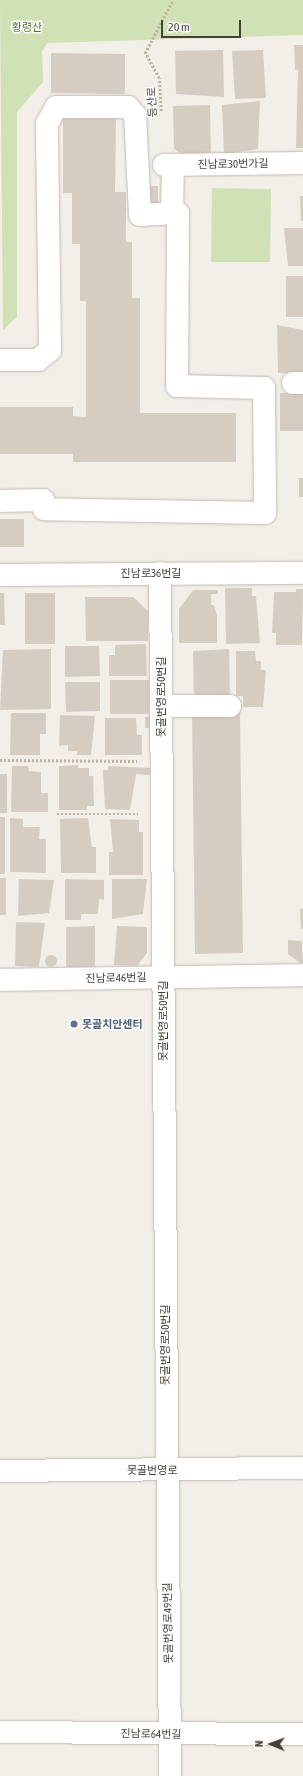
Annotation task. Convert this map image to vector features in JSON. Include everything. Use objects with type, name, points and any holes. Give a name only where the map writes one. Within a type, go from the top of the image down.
[{"type":"street","points":[[0,360],[38,360],[50,350],[47,124],[56,107],[128,108],[135,114],[140,215],[178,213],[177,386],[264,388],[265,513],[44,509],[43,500],[0,501]]},
{"type":"street","name":"진남로30번가길","points":[[172,213],[168,165],[303,163]]},
{"type":"street","name":"못골번영로50번길","points":[[160,573],[166,1470]]},
{"type":"street","name":"진남로36번길","points":[[0,574],[303,573]]},
{"type":"street","points":[[161,706],[230,706]]},
{"type":"street","name":"진남로46번길","points":[[0,980],[303,975]]},
{"type":"street","name":"못골번영로","points":[[0,1471],[303,1468]]},
{"type":"street","name":"못골번영로49번길","points":[[166,1470],[170,1776]]},
{"type":"street","name":"진남로64번길","points":[[0,1732],[170,1735],[303,1734]]},
{"type":"path","name":"등산로","points":[[161,118],[159,78],[145,54],[172,0]]},
{"type":"path","points":[[0,760],[161,761]]},
{"type":"path","points":[[57,814],[161,814]]},
{"type":"green space","name":"황령산","points":[[0,0],[303,0],[303,35],[47,43],[42,52],[43,82],[17,112],[17,317],[3,330]]},
{"type":"green space","points":[[212,188],[271,189],[270,262],[211,262]]},
{"type":"building","points":[[294,45],[303,45],[303,148],[296,148],[298,70],[295,70]]},
{"type":"building","points":[[223,50],[224,97],[176,94],[175,51]]},
{"type":"building","points":[[263,50],[266,98],[235,99],[232,51]]},
{"type":"building","points":[[51,53],[125,54],[125,94],[51,93]]},
{"type":"building","points":[[260,101],[258,149],[224,154],[222,105]]},
{"type":"building","points":[[210,105],[211,158],[188,158],[174,149],[173,106]]},
{"type":"building","points":[[63,115],[116,115],[115,192],[126,192],[126,242],[132,242],[132,298],[140,298],[140,413],[236,413],[236,462],[73,462],[73,454],[0,454],[0,407],[73,407],[73,416],[86,417],[86,301],[80,301],[80,244],[72,244],[72,193],[63,193]]},
{"type":"building","points":[[143,186],[158,186],[158,205],[144,206]]},
{"type":"building","points":[[300,196],[303,196],[303,221],[301,221]]},
{"type":"building","points":[[284,228],[303,228],[303,266],[288,266]]},
{"type":"building","points":[[286,276],[303,276],[303,317],[286,317]]},
{"type":"building","points":[[277,325],[303,330],[303,373],[278,373]]},
{"type":"building","points":[[280,393],[303,393],[303,431],[280,431]]},
{"type":"building","points":[[299,478],[303,478],[303,497],[299,497]]},
{"type":"building","points":[[0,519],[24,519],[24,547],[0,547]]},
{"type":"building","points":[[225,588],[252,588],[252,596],[256,596],[260,643],[226,644]]},
{"type":"building","points":[[296,589],[303,589],[302,645],[276,645],[276,633],[272,633],[274,592],[296,592]]},
{"type":"building","points":[[193,590],[218,590],[218,594],[211,594],[211,605],[214,605],[217,616],[217,643],[179,643],[179,609]]},
{"type":"building","points":[[0,593],[4,593],[5,625],[0,625]]},
{"type":"building","points":[[25,593],[55,593],[55,644],[25,644]]},
{"type":"building","points":[[85,597],[133,597],[148,611],[148,641],[86,641]]},
{"type":"building","points":[[146,644],[147,676],[109,676],[109,655],[115,655],[115,645]]},
{"type":"building","points":[[65,646],[99,646],[100,676],[65,677]]},
{"type":"building","points":[[51,649],[51,709],[0,710],[3,650]]},
{"type":"building","points":[[229,649],[230,701],[194,702],[193,651]]},
{"type":"building","points":[[236,651],[255,651],[256,661],[261,661],[261,670],[266,670],[263,707],[243,707],[243,696],[236,696]]},
{"type":"building","points":[[110,680],[149,680],[149,714],[110,714]]},
{"type":"building","points":[[65,682],[100,682],[100,711],[66,712]]},
{"type":"building","points":[[11,713],[46,713],[46,734],[40,734],[40,755],[10,755]]},
{"type":"building","points":[[192,713],[240,713],[243,953],[195,954]]},
{"type":"building","points":[[60,715],[95,716],[91,755],[77,755],[77,751],[68,751],[68,745],[59,746]]},
{"type":"building","points":[[153,716],[153,728],[145,728],[145,717]]},
{"type":"building","points":[[105,718],[136,718],[137,735],[142,735],[142,755],[105,755]]},
{"type":"building","points":[[78,765],[78,768],[89,768],[89,776],[93,776],[94,806],[87,806],[87,810],[59,810],[59,766]]},
{"type":"building","points":[[12,766],[28,766],[29,771],[41,772],[41,793],[48,793],[48,812],[11,812]]},
{"type":"building","points":[[108,766],[150,768],[150,775],[136,774],[130,810],[105,809],[103,770],[108,770]]},
{"type":"building","points":[[0,774],[7,774],[7,813],[0,813]]},
{"type":"building","points":[[0,817],[5,817],[5,874],[0,874]]},
{"type":"building","points":[[10,818],[23,819],[23,827],[40,827],[39,839],[46,839],[46,873],[10,872]]},
{"type":"building","points":[[88,818],[92,847],[96,847],[96,873],[61,873],[60,819]]},
{"type":"building","points":[[110,819],[139,820],[139,832],[143,832],[143,875],[109,875],[109,852],[113,852]]},
{"type":"building","points":[[0,878],[6,878],[6,915],[0,915]]},
{"type":"building","points":[[19,879],[54,880],[49,913],[18,916]]},
{"type":"building","points":[[65,879],[104,880],[104,900],[99,899],[98,914],[81,914],[81,920],[65,920]]},
{"type":"building","points":[[112,879],[147,879],[143,914],[112,919]]},
{"type":"building","points":[[300,908],[303,909],[303,928],[301,929]]},
{"type":"building","points":[[16,922],[45,923],[39,967],[15,966]]},
{"type":"building","points":[[95,926],[95,967],[66,967],[66,927]]},
{"type":"building","points":[[117,926],[147,927],[147,953],[137,966],[114,965]]},
{"type":"building","points":[[288,940],[302,941],[303,963],[300,963],[288,954]]},
{"type":"building","points":[[51,955],[55,957],[57,961],[55,965],[51,967],[47,965],[45,961],[47,957]]},
{"type":"place","name":"못골치안센터","points":[[74,1024]]}]
